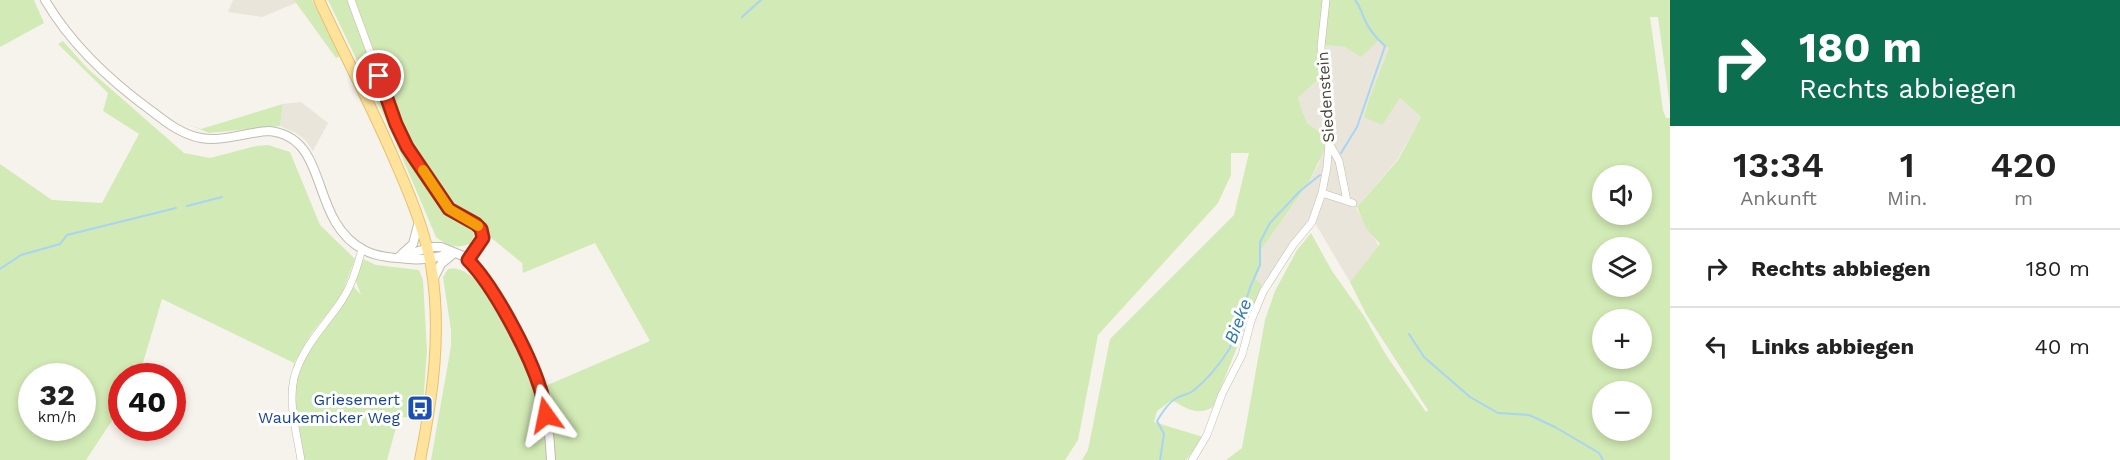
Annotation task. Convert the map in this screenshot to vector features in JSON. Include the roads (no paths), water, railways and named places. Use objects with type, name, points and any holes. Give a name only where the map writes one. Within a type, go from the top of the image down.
[{"type":"main road","points":[[319,0],[383,133],[419,221],[428,253],[433,280],[436,329],[435,373],[420,460]]},
{"type":"street","points":[[45,0],[68,34],[93,63],[138,101],[178,129],[200,138],[211,139],[269,130],[294,138],[307,153],[335,224],[346,237],[362,249],[379,256],[396,257],[428,253],[441,247],[468,260],[492,293],[516,334],[541,390],[549,430],[551,460]]},
{"type":"street","points":[[351,0],[396,124],[407,147],[449,209],[481,229],[483,238],[468,260]]},
{"type":"street","name":"Siedenstein","points":[[1192,460],[1207,435],[1222,394],[1242,355],[1251,321],[1263,292],[1293,245],[1312,222],[1322,193],[1329,143],[1321,47],[1326,0]]},
{"type":"street","points":[[1322,193],[1350,202],[1339,161],[1329,143]]},
{"type":"street","points":[[396,257],[413,244],[419,221]]},
{"type":"street","points":[[301,460],[294,413],[294,379],[313,337],[348,290],[362,249]]},
{"type":"street","points":[[433,280],[441,264],[454,253]]},
{"type":"waterway","points":[[742,17],[761,0]]},
{"type":"waterway","name":"Bieke","points":[[1341,153],[1357,127],[1385,46],[1370,30],[1355,0]]},
{"type":"waterway","name":"Bieke","points":[[1160,460],[1164,434],[1157,421],[1172,401],[1193,391],[1204,381],[1230,348],[1260,265],[1260,242],[1270,223],[1300,191],[1320,175]]},
{"type":"waterway","points":[[187,206],[222,197]]},
{"type":"waterway","points":[[0,269],[21,255],[60,244],[67,235],[176,208]]},
{"type":"waterway","points":[[1409,334],[1424,357],[1470,397],[1498,413],[1529,415],[1555,427],[1599,453],[1603,460]]},
{"type":"place","name":"Griesemert Waukemicker Weg","points":[[420,408]]}]
